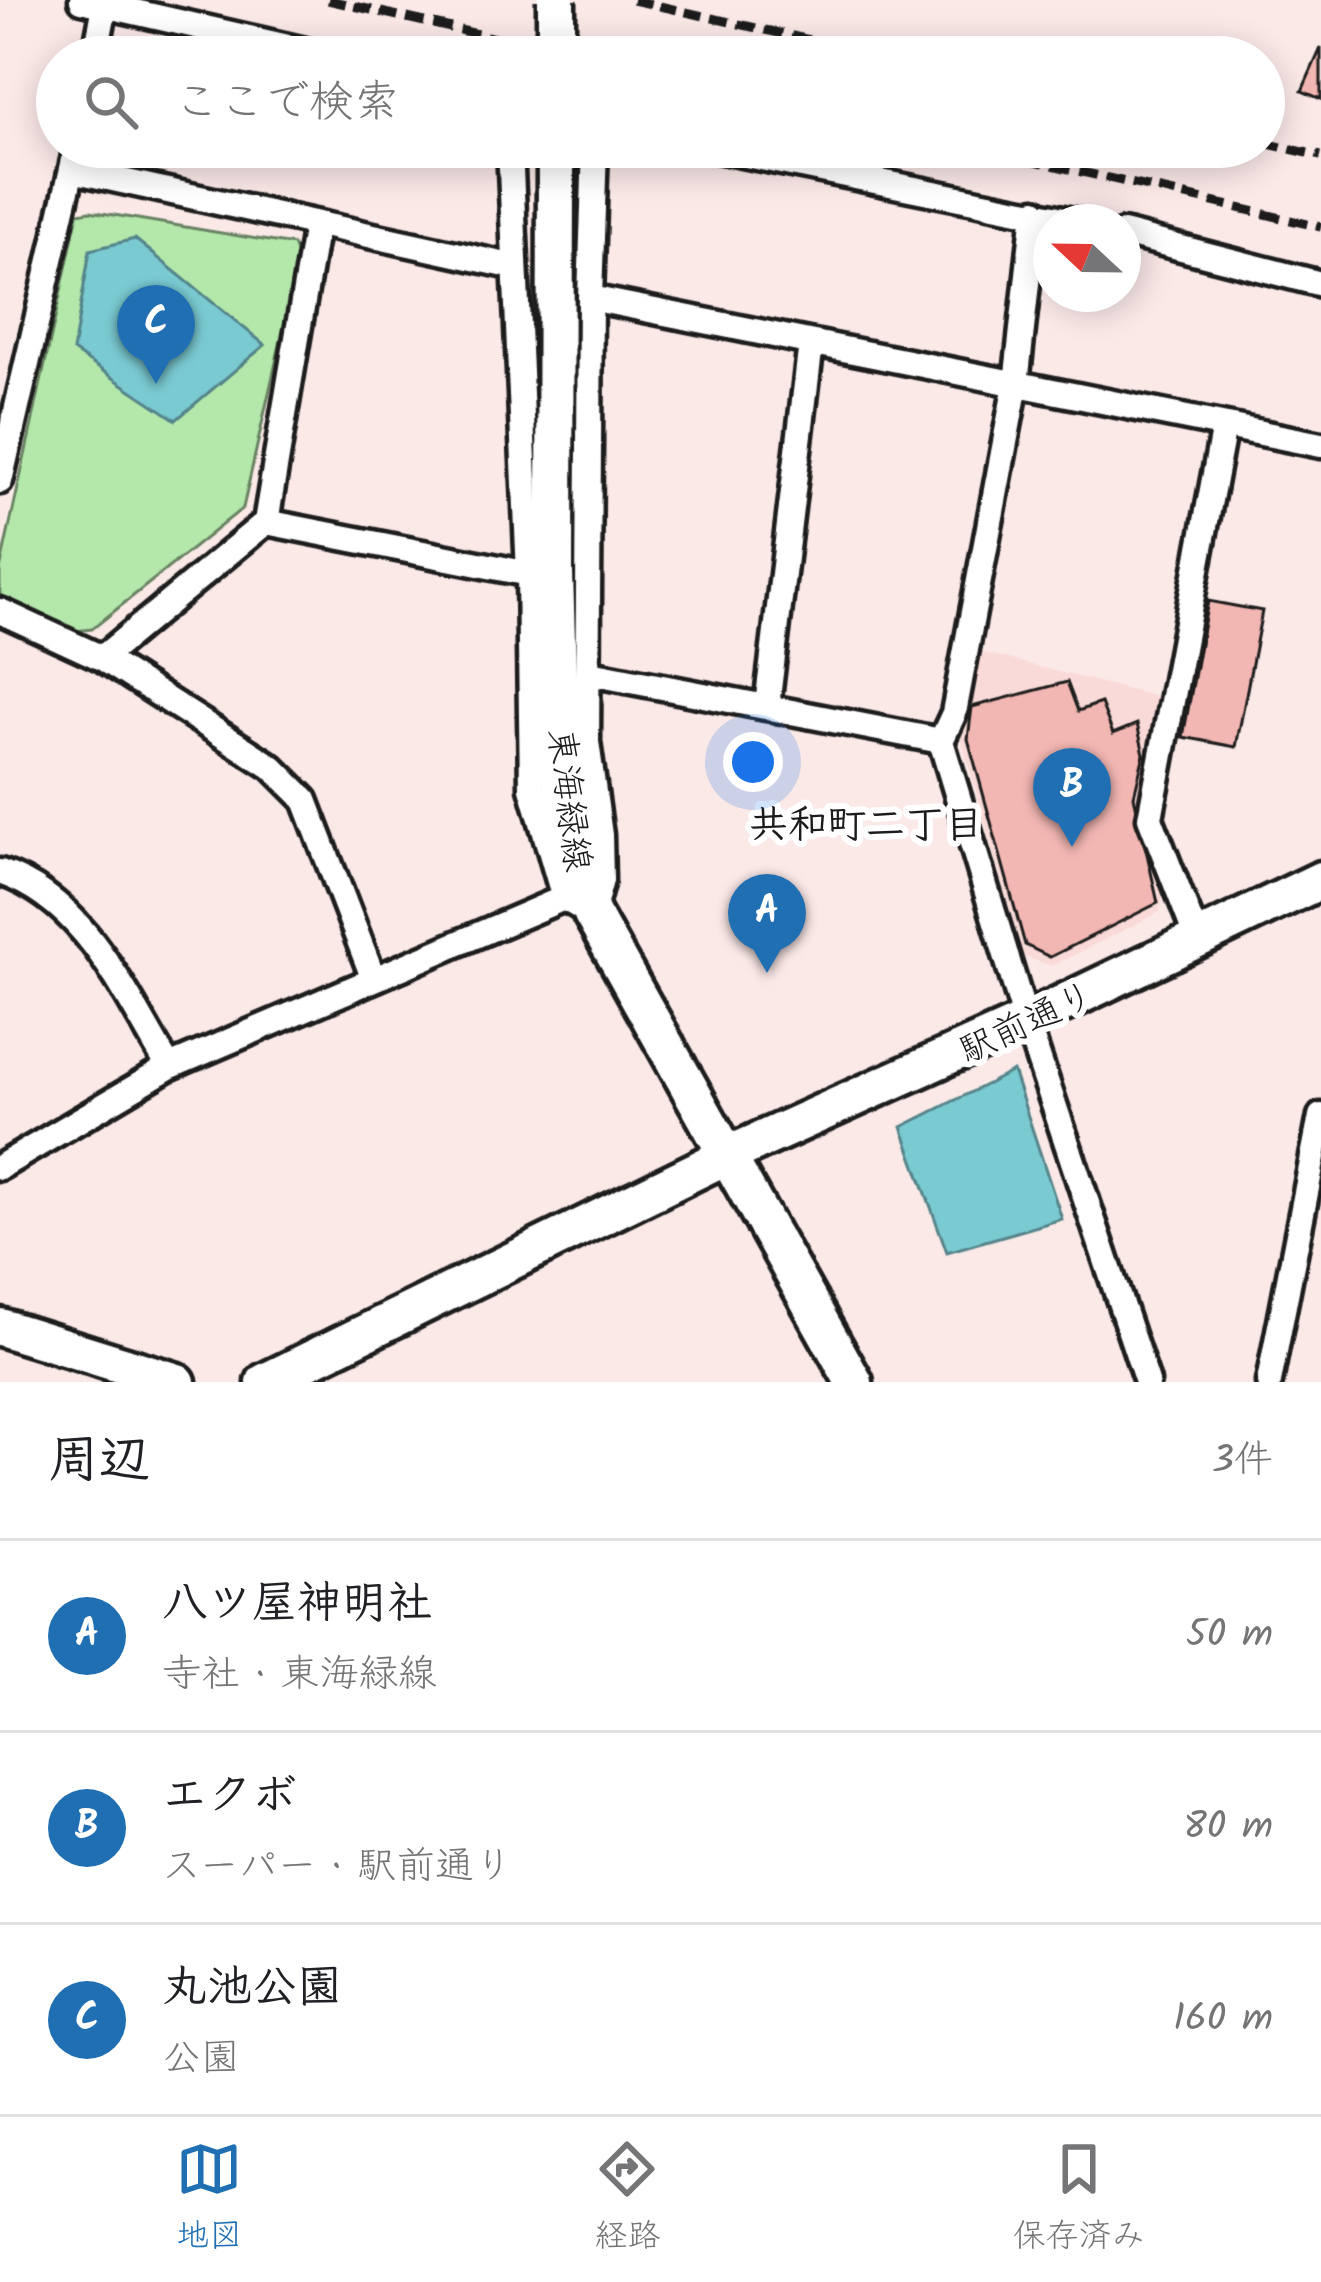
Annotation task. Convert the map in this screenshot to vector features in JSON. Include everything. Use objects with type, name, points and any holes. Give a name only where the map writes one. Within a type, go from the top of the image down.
[{"type":"main road","points":[[556,0],[556,36]]},
{"type":"main road","name":"東海緑線","points":[[556,168],[555,574],[562,779],[578,906],[728,1155],[854,1382]]},
{"type":"main road","name":"駅前通り","points":[[265,1382],[728,1155],[1026,1021],[1321,880]]},
{"type":"main road","points":[[0,1327],[177,1382]]},
{"type":"street","points":[[95,36],[94,3],[239,36]]},
{"type":"street","points":[[0,481],[9,406],[72,168]]},
{"type":"street","points":[[111,168],[316,225],[515,267]]},
{"type":"street","points":[[511,168],[529,574],[532,788],[578,906]]},
{"type":"street","points":[[0,1167],[169,1067],[373,977],[578,906],[601,880],[587,742],[594,168]]},
{"type":"street","points":[[815,168],[1033,211]]},
{"type":"street","points":[[102,658],[266,522],[316,225]]},
{"type":"street","points":[[1033,229],[1016,384],[954,713],[941,741],[1026,1021],[1147,1382]]},
{"type":"street","points":[[1141,238],[1321,284]]},
{"type":"street","points":[[590,298],[1321,445]]},
{"type":"street","points":[[767,706],[811,343]]},
{"type":"street","points":[[1198,941],[1150,818],[1224,426]]},
{"type":"street","points":[[266,522],[529,574]]},
{"type":"street","points":[[0,611],[102,658],[272,767],[305,800],[373,977]]},
{"type":"street","points":[[590,674],[941,741]]},
{"type":"street","points":[[0,872],[25,880],[83,926],[169,1067]]},
{"type":"street","points":[[1269,1382],[1321,1116]]},
{"type":"shaded area","points":[[977,651],[1157,697],[1140,796],[1163,898],[1160,912],[1052,966],[1023,956],[961,739]]},
{"type":"green space","points":[[90,211],[293,245],[299,260],[243,508],[92,629],[75,631],[0,597],[0,570],[78,213]]},
{"type":"water","points":[[135,239],[265,345],[176,420],[73,351],[90,250]]},
{"type":"water","points":[[1013,1071],[1062,1219],[947,1252],[902,1127]]},
{"type":"building","points":[[1321,48],[1321,99],[1302,91]]},
{"type":"building","points":[[1208,601],[1262,611],[1236,747],[1183,737]]},
{"type":"building","points":[[1067,682],[1078,711],[1101,703],[1113,734],[1137,724],[1144,754],[1134,796],[1158,903],[1050,957],[1025,945],[968,739],[972,707]]},
{"type":"railway","points":[[328,0],[486,36]]},
{"type":"railway","points":[[633,0],[792,36]]},
{"type":"railway","points":[[1285,148],[1321,156]]},
{"type":"railway","points":[[1065,168],[1321,227]]},
{"type":"place","name":"丸池公園","points":[[156,384]]},
{"type":"place","name":"エクボ","points":[[1072,847]]},
{"type":"place","name":"八ツ屋神明社","points":[[767,973]]},
{"type":"district","name":"共和町二丁目","points":[[866,823]]}]
